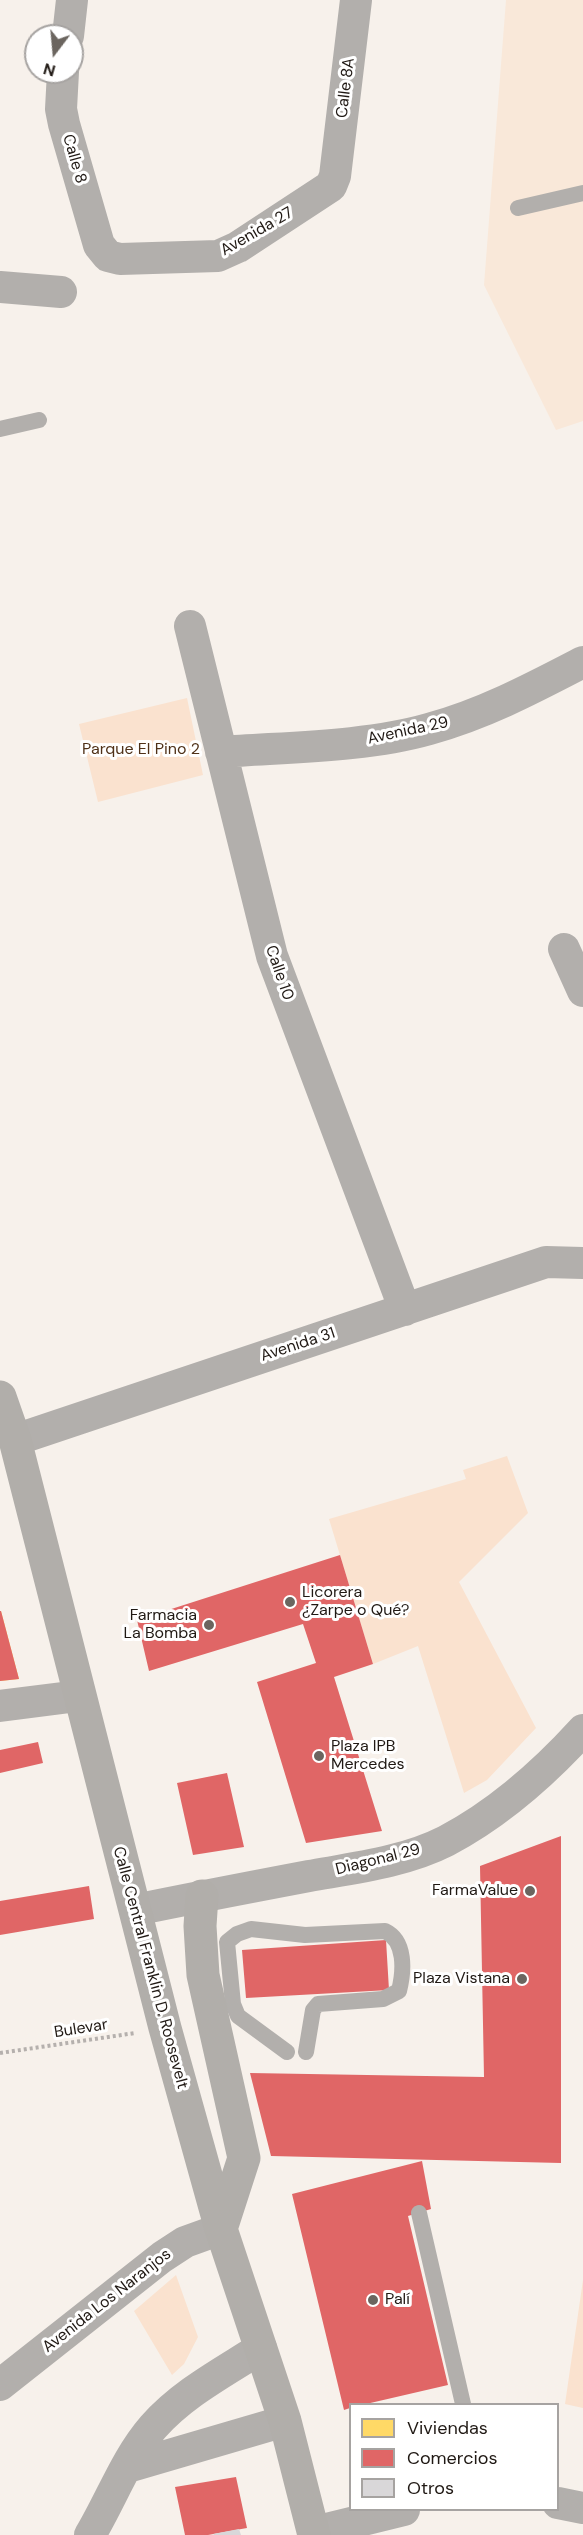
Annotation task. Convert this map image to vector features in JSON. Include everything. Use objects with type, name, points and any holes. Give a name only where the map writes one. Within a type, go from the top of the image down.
[{"type":"main road","name":"Calle Central Franklin D. Roosevelt","points":[[0,1397],[15,1440],[78,1696],[165,2028],[221,2229],[285,2421],[314,2534]]},
{"type":"main road","points":[[202,1896],[200,1926],[203,1975],[244,2158],[221,2229]]},
{"type":"street","points":[[69,24],[72,0]]},
{"type":"street","name":"Calle 8A","points":[[335,176],[356,0]]},
{"type":"street","name":"Calle 8","points":[[62,84],[61,109],[64,124],[99,245]]},
{"type":"street","name":"Avenida 27","points":[[99,245],[108,256],[120,259],[218,256],[238,247],[323,193],[331,186],[335,176]]},
{"type":"street","points":[[0,287],[61,292]]},
{"type":"street","name":"Calle 10","points":[[190,626],[272,956],[405,1310]]},
{"type":"street","name":"Avenida 29","points":[[220,752],[381,739],[427,730],[475,715],[522,694],[583,662]]},
{"type":"street","points":[[564,948],[583,992]]},
{"type":"street","name":"Avenida 31","points":[[15,1440],[546,1262],[583,1263]]},
{"type":"street","points":[[0,1706],[78,1696]]},
{"type":"street","name":"Diagonal 29","points":[[135,1910],[349,1869],[400,1857],[443,1842],[477,1822],[526,1787],[583,1730]]},
{"type":"street","name":"Avenida Los Naranjos","points":[[0,2385],[170,2252],[185,2242],[221,2229]]},
{"type":"street","points":[[90,2535],[128,2467],[154,2427],[184,2397],[261,2348]]},
{"type":"street","points":[[128,2467],[285,2421]]},
{"type":"street","points":[[559,2503],[583,2507]]},
{"type":"street","points":[[314,2534],[400,2511]]},
{"type":"lane","points":[[518,208],[583,193]]},
{"type":"lane","points":[[0,429],[39,420]]},
{"type":"lane","points":[[287,2052],[238,2016],[233,2004],[227,1942],[237,1934],[252,1929],[290,1935],[385,1931],[394,1936],[400,1947],[402,1962],[399,1991],[383,2000],[318,2004],[313,2010],[306,2052]]},
{"type":"lane","points":[[419,2213],[463,2403]]},
{"type":"path","name":"Bulevar","points":[[0,2053],[165,2028]]},
{"type":"shaded area","points":[[506,0],[583,0],[583,421],[556,430],[484,285]]},
{"type":"green space","name":"Parque El Pino 2","points":[[187,698],[203,775],[98,802],[79,724]]},
{"type":"green space","points":[[507,1456],[528,1513],[459,1582],[536,1728],[487,1780],[464,1793],[418,1646],[373,1664],[329,1519],[466,1479],[463,1470]]},
{"type":"green space","points":[[176,2275],[198,2337],[184,2364],[172,2375],[134,2311]]},
{"type":"green space","points":[[583,2280],[583,2408],[565,2404]]},
{"type":"building: Viviendas","points":[[1,1611],[19,1679],[0,1681]]},
{"type":"building: Comercios","name":"Plaza IPB Mercedes","points":[[340,1555],[373,1664],[334,1677],[382,1831],[306,1843],[257,1682],[316,1663],[303,1624],[149,1671],[137,1620]]},
{"type":"building: Comercios","points":[[1,1611],[19,1679],[0,1681]]},
{"type":"building: Comercios","points":[[38,1742],[43,1763],[0,1773],[0,1750]]},
{"type":"building: Comercios","points":[[227,1773],[244,1847],[193,1855],[177,1783]]},
{"type":"building: Comercios","name":"Plaza Vistana","points":[[561,1836],[561,2163],[271,2156],[250,2073],[484,2077],[480,1866]]},
{"type":"building: Comercios","points":[[89,1886],[94,1919],[0,1935],[0,1901]]},
{"type":"building: Comercios","name":"Plaza Vistana","points":[[386,1940],[389,1990],[246,1998],[242,1950]]},
{"type":"building: Comercios","name":"Palí","points":[[422,2161],[431,2209],[408,2216],[448,2385],[370,2403],[349,2403],[349,2408],[344,2410],[292,2194]]},
{"type":"building: Comercios","points":[[236,2477],[247,2528],[208,2535],[185,2535],[175,2487]]},
{"type":"building: Otros","points":[[239,2529],[241,2535],[213,2534]]},
{"type":"place","name":"Licorera ¿Zarpe o Qué?","points":[[290,1602]]},
{"type":"place","name":"Farmacia La Bomba","points":[[209,1625]]},
{"type":"place","name":"Plaza IPB Mercedes","points":[[319,1756]]},
{"type":"place","name":"FarmaValue","points":[[530,1891]]},
{"type":"place","name":"Plaza Vistana","points":[[522,1979]]},
{"type":"place","name":"Palí","points":[[373,2300]]}]
